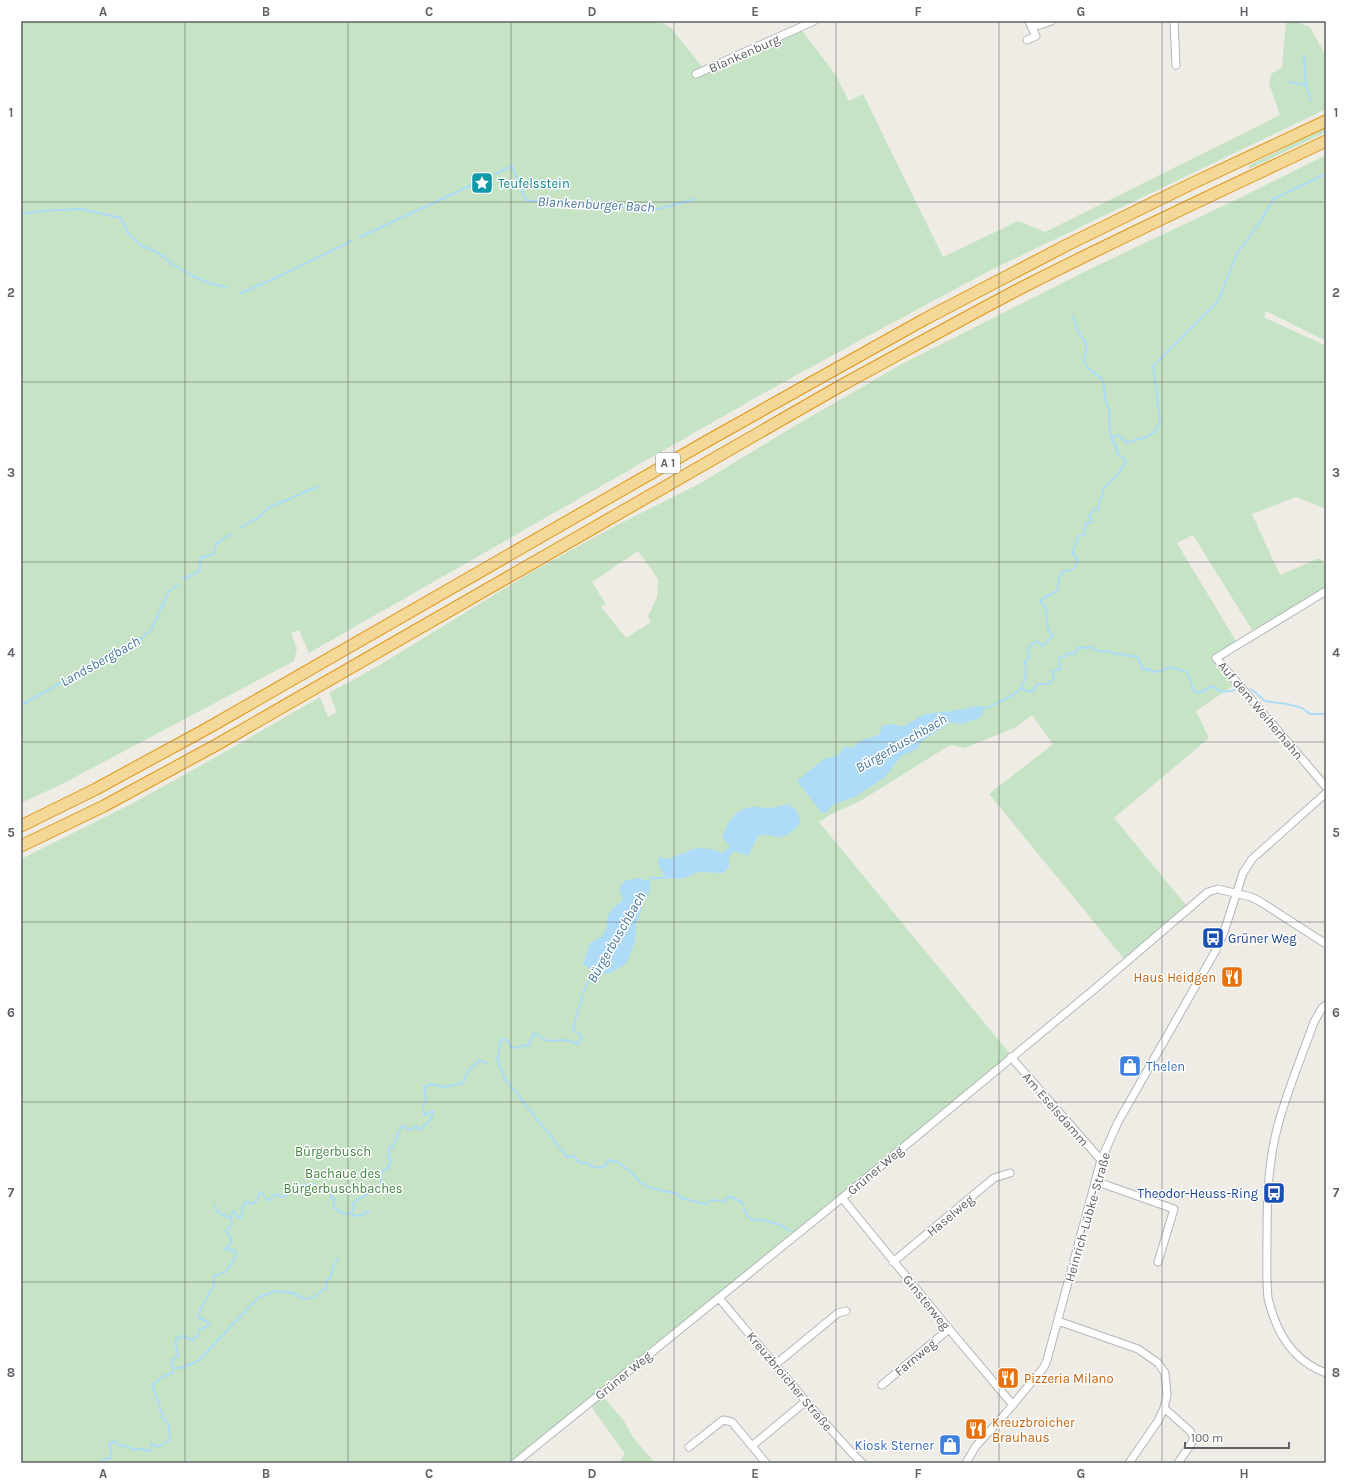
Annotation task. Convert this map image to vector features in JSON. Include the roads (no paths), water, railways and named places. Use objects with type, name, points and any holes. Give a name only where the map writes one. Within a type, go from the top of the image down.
[{"type":"highway","name":"A 1","points":[[21,826],[115,779],[215,724],[744,420],[925,319],[1067,245],[1191,184],[1326,121]]},
{"type":"highway","name":"A 1","points":[[21,846],[104,806],[204,751],[842,385],[932,336],[1023,287],[1200,200],[1326,141]]},
{"type":"street","name":"Blankenburg","points":[[696,74],[814,21]]},
{"type":"street","points":[[1027,40],[1036,36],[1030,24],[1043,24],[1050,21]]},
{"type":"street","points":[[1174,21],[1176,65]]},
{"type":"street","name":"Auf dem Weiherhahn","points":[[1326,592],[1216,658],[1326,787]]},
{"type":"street","name":"Heinrich-Lübke-Straße","points":[[966,1463],[976,1446],[1013,1405],[1047,1360],[1101,1160],[1118,1122],[1216,950],[1224,932],[1243,873],[1252,859],[1326,793]]},
{"type":"street","name":"Grüner Weg","points":[[515,1463],[842,1198],[1093,990],[1208,892],[1218,889],[1236,892],[1251,897],[1326,944]]},
{"type":"street","points":[[1326,1004],[1314,1022],[1278,1126],[1270,1163],[1267,1213],[1268,1298],[1276,1325],[1291,1350],[1305,1362],[1326,1373]]},
{"type":"street","name":"Am Eselsdamm","points":[[1011,1057],[1101,1160]]},
{"type":"street","name":"Haselweg","points":[[893,1262],[994,1178],[1010,1173]]},
{"type":"street","points":[[1095,1181],[1174,1209],[1158,1262]]},
{"type":"street","name":"Ginsterweg","points":[[842,1198],[893,1262],[1013,1405]]},
{"type":"street","name":"Kreuzbroicher Straße","points":[[719,1298],[806,1401],[862,1463]]},
{"type":"street","points":[[776,1364],[838,1313],[846,1311]]},
{"type":"street","points":[[1058,1321],[1138,1349],[1158,1363],[1165,1373],[1167,1395],[1164,1408],[1158,1421],[1129,1463]]},
{"type":"street","name":"Farnweg","points":[[882,1385],[949,1329]]},
{"type":"street","points":[[752,1446],[806,1401]]},
{"type":"street","points":[[1164,1408],[1190,1431],[1194,1438],[1178,1463]]},
{"type":"street","points":[[690,1447],[724,1420],[732,1422],[766,1463]]},
{"type":"water","points":[[979,706],[984,708],[980,718],[961,724],[951,722],[922,741],[917,749],[901,756],[885,777],[855,797],[832,805],[826,813],[821,812],[797,781],[824,759],[839,755],[845,746],[852,748],[860,741],[879,735],[882,726],[893,724],[902,727],[925,714]]},
{"type":"water","points":[[788,804],[796,810],[801,822],[797,827],[780,837],[764,835],[758,836],[748,856],[734,851],[729,856],[729,867],[723,873],[698,872],[682,879],[666,878],[659,866],[658,857],[668,859],[696,848],[712,849],[722,853],[730,847],[722,837],[730,821],[737,813],[747,808],[772,808]]},
{"type":"water","points":[[638,878],[650,881],[650,890],[647,898],[638,901],[642,908],[636,924],[635,942],[626,964],[608,974],[596,973],[583,964],[590,943],[602,936],[607,927],[608,915],[612,909],[623,900],[619,889],[624,881]]},
{"type":"waterway","name":"Bürgerbuschbach","points":[[1304,55],[1306,85],[1311,101]]},
{"type":"waterway","name":"Bürgerbuschbach","points":[[1289,82],[1306,85]]},
{"type":"waterway","name":"Blankenburger Bach","points":[[495,174],[512,166],[525,200],[572,205],[658,209],[696,199]]},
{"type":"waterway","name":"Bürgerbuschbach","points":[[1111,437],[1119,435],[1126,443],[1147,437],[1155,431],[1160,420],[1153,366],[1218,301],[1237,254],[1262,219],[1273,199],[1326,174]]},
{"type":"waterway","name":"Blankenburger Bach","points":[[360,237],[487,178]]},
{"type":"waterway","name":"Blankenburger Bach","points":[[21,214],[81,209],[121,218],[128,233],[140,245],[159,253],[172,264],[193,276],[209,283],[226,287]]},
{"type":"waterway","name":"Blankenburger Bach","points":[[241,293],[352,241]]},
{"type":"waterway","name":"Bürgerbuschbach","points":[[982,708],[987,708],[1010,696],[1021,687],[1025,681],[1025,663],[1029,656],[1027,649],[1037,641],[1043,646],[1053,636],[1048,629],[1046,609],[1041,602],[1043,598],[1057,591],[1060,574],[1072,570],[1076,565],[1077,560],[1073,552],[1078,536],[1084,535],[1085,524],[1092,522],[1089,516],[1094,510],[1099,509],[1099,500],[1103,495],[1103,489],[1119,473],[1126,461],[1117,453],[1116,446],[1110,434],[1109,409],[1106,403],[1103,380],[1087,367],[1084,361],[1086,344],[1077,329],[1073,317]]},
{"type":"waterway","name":"Landsbergbach","points":[[241,527],[259,517],[270,507],[317,487]]},
{"type":"waterway","name":"Landsbergbach","points":[[183,579],[200,571],[200,558],[214,554],[216,544],[230,534]]},
{"type":"waterway","name":"Landsbergbach","points":[[21,705],[141,639],[151,630],[169,591],[178,585]]},
{"type":"waterway","points":[[1021,689],[1032,692],[1037,684],[1047,684],[1054,679],[1052,671],[1060,669],[1059,658],[1066,656],[1067,653],[1072,654],[1076,652],[1078,647],[1091,647],[1095,650],[1105,652],[1110,651],[1115,654],[1137,656],[1143,670],[1149,669],[1152,672],[1170,667],[1187,672],[1194,691],[1199,693],[1212,686],[1223,691],[1235,690]]},
{"type":"waterway","points":[[1251,689],[1265,701],[1302,708],[1310,714],[1326,714]]},
{"type":"waterway","name":"Bürgerbuschbach","points":[[649,882],[651,878],[668,877]]},
{"type":"waterway","name":"Bürgerbuschbach","points":[[496,1059],[498,1058],[500,1041],[504,1039],[508,1041],[511,1047],[517,1048],[522,1045],[528,1046],[534,1033],[547,1041],[566,1040],[578,1044],[582,1037],[573,1029],[584,990],[591,977],[596,972]]},
{"type":"waterway","points":[[498,1058],[499,1065],[506,1080],[567,1157],[574,1156],[580,1163],[588,1163],[590,1166],[599,1168],[608,1164],[607,1161],[609,1160],[617,1162],[630,1171],[641,1183],[648,1187],[676,1193],[681,1198],[705,1204],[714,1200],[723,1202],[727,1198],[732,1197],[743,1203],[749,1218],[776,1223],[790,1231]]},
{"type":"waterway","name":"Bürgerbuschbach","points":[[102,1463],[105,1459],[111,1458],[109,1444],[115,1441],[118,1445],[129,1447],[133,1450],[141,1449],[150,1451],[152,1449],[151,1445],[153,1444],[158,1447],[170,1440],[169,1425],[162,1417],[163,1414],[159,1408],[160,1405],[156,1398],[153,1385],[159,1379],[173,1372],[171,1363],[173,1359],[179,1356],[176,1348],[176,1339],[184,1335],[186,1338],[193,1340],[198,1335],[200,1329],[207,1326],[209,1323],[198,1317],[201,1308],[214,1285],[214,1276],[225,1272],[236,1256],[235,1251],[225,1249],[232,1241],[226,1231],[232,1224],[231,1215],[234,1211],[237,1217],[241,1218],[243,1205],[246,1202],[252,1204],[258,1199],[259,1193],[261,1192],[268,1201],[276,1194],[282,1197],[287,1195],[297,1185],[315,1184],[316,1190],[321,1192],[326,1187],[332,1196],[330,1198],[335,1199],[333,1203],[335,1209],[346,1214],[351,1213],[354,1208],[353,1203],[355,1201],[370,1193],[376,1187],[380,1188],[382,1171],[387,1169],[391,1160],[388,1157],[389,1148],[393,1146],[401,1127],[405,1126],[407,1130],[417,1126],[418,1130],[426,1125],[430,1120],[433,1111],[424,1115],[423,1107],[426,1099],[424,1087],[431,1084],[445,1087],[463,1083],[468,1071],[479,1060],[486,1063]]},
{"type":"waterway","points":[[215,1205],[215,1209],[221,1214],[231,1218]]},
{"type":"waterway","points":[[351,1213],[354,1216],[361,1215],[369,1211]]},
{"type":"waterway","points":[[174,1368],[181,1368],[198,1361],[259,1297],[276,1291],[293,1293],[304,1299],[312,1298],[327,1287],[326,1281],[331,1277],[333,1266],[338,1259]]},
{"type":"place","name":"Teufelsstein","points":[[482,183]]},
{"type":"place","name":"Grüner Weg","points":[[1213,938]]},
{"type":"place","name":"Haus Heidgen","points":[[1232,977]]},
{"type":"place","name":"Thelen","points":[[1130,1066]]},
{"type":"place","name":"Theodor-Heuss-Ring","points":[[1274,1193]]},
{"type":"place","name":"Pizzeria Milano","points":[[1008,1378]]},
{"type":"place","name":"Kreuzbroicher Brauhaus","points":[[976,1429]]},
{"type":"place","name":"Kiosk Sterner","points":[[950,1445]]},
{"type":"park label","name":"Bürgerbusch","points":[[333,1151]]},
{"type":"park label","name":"Bachaue des Bürgerbuschbaches","points":[[343,1180]]}]
